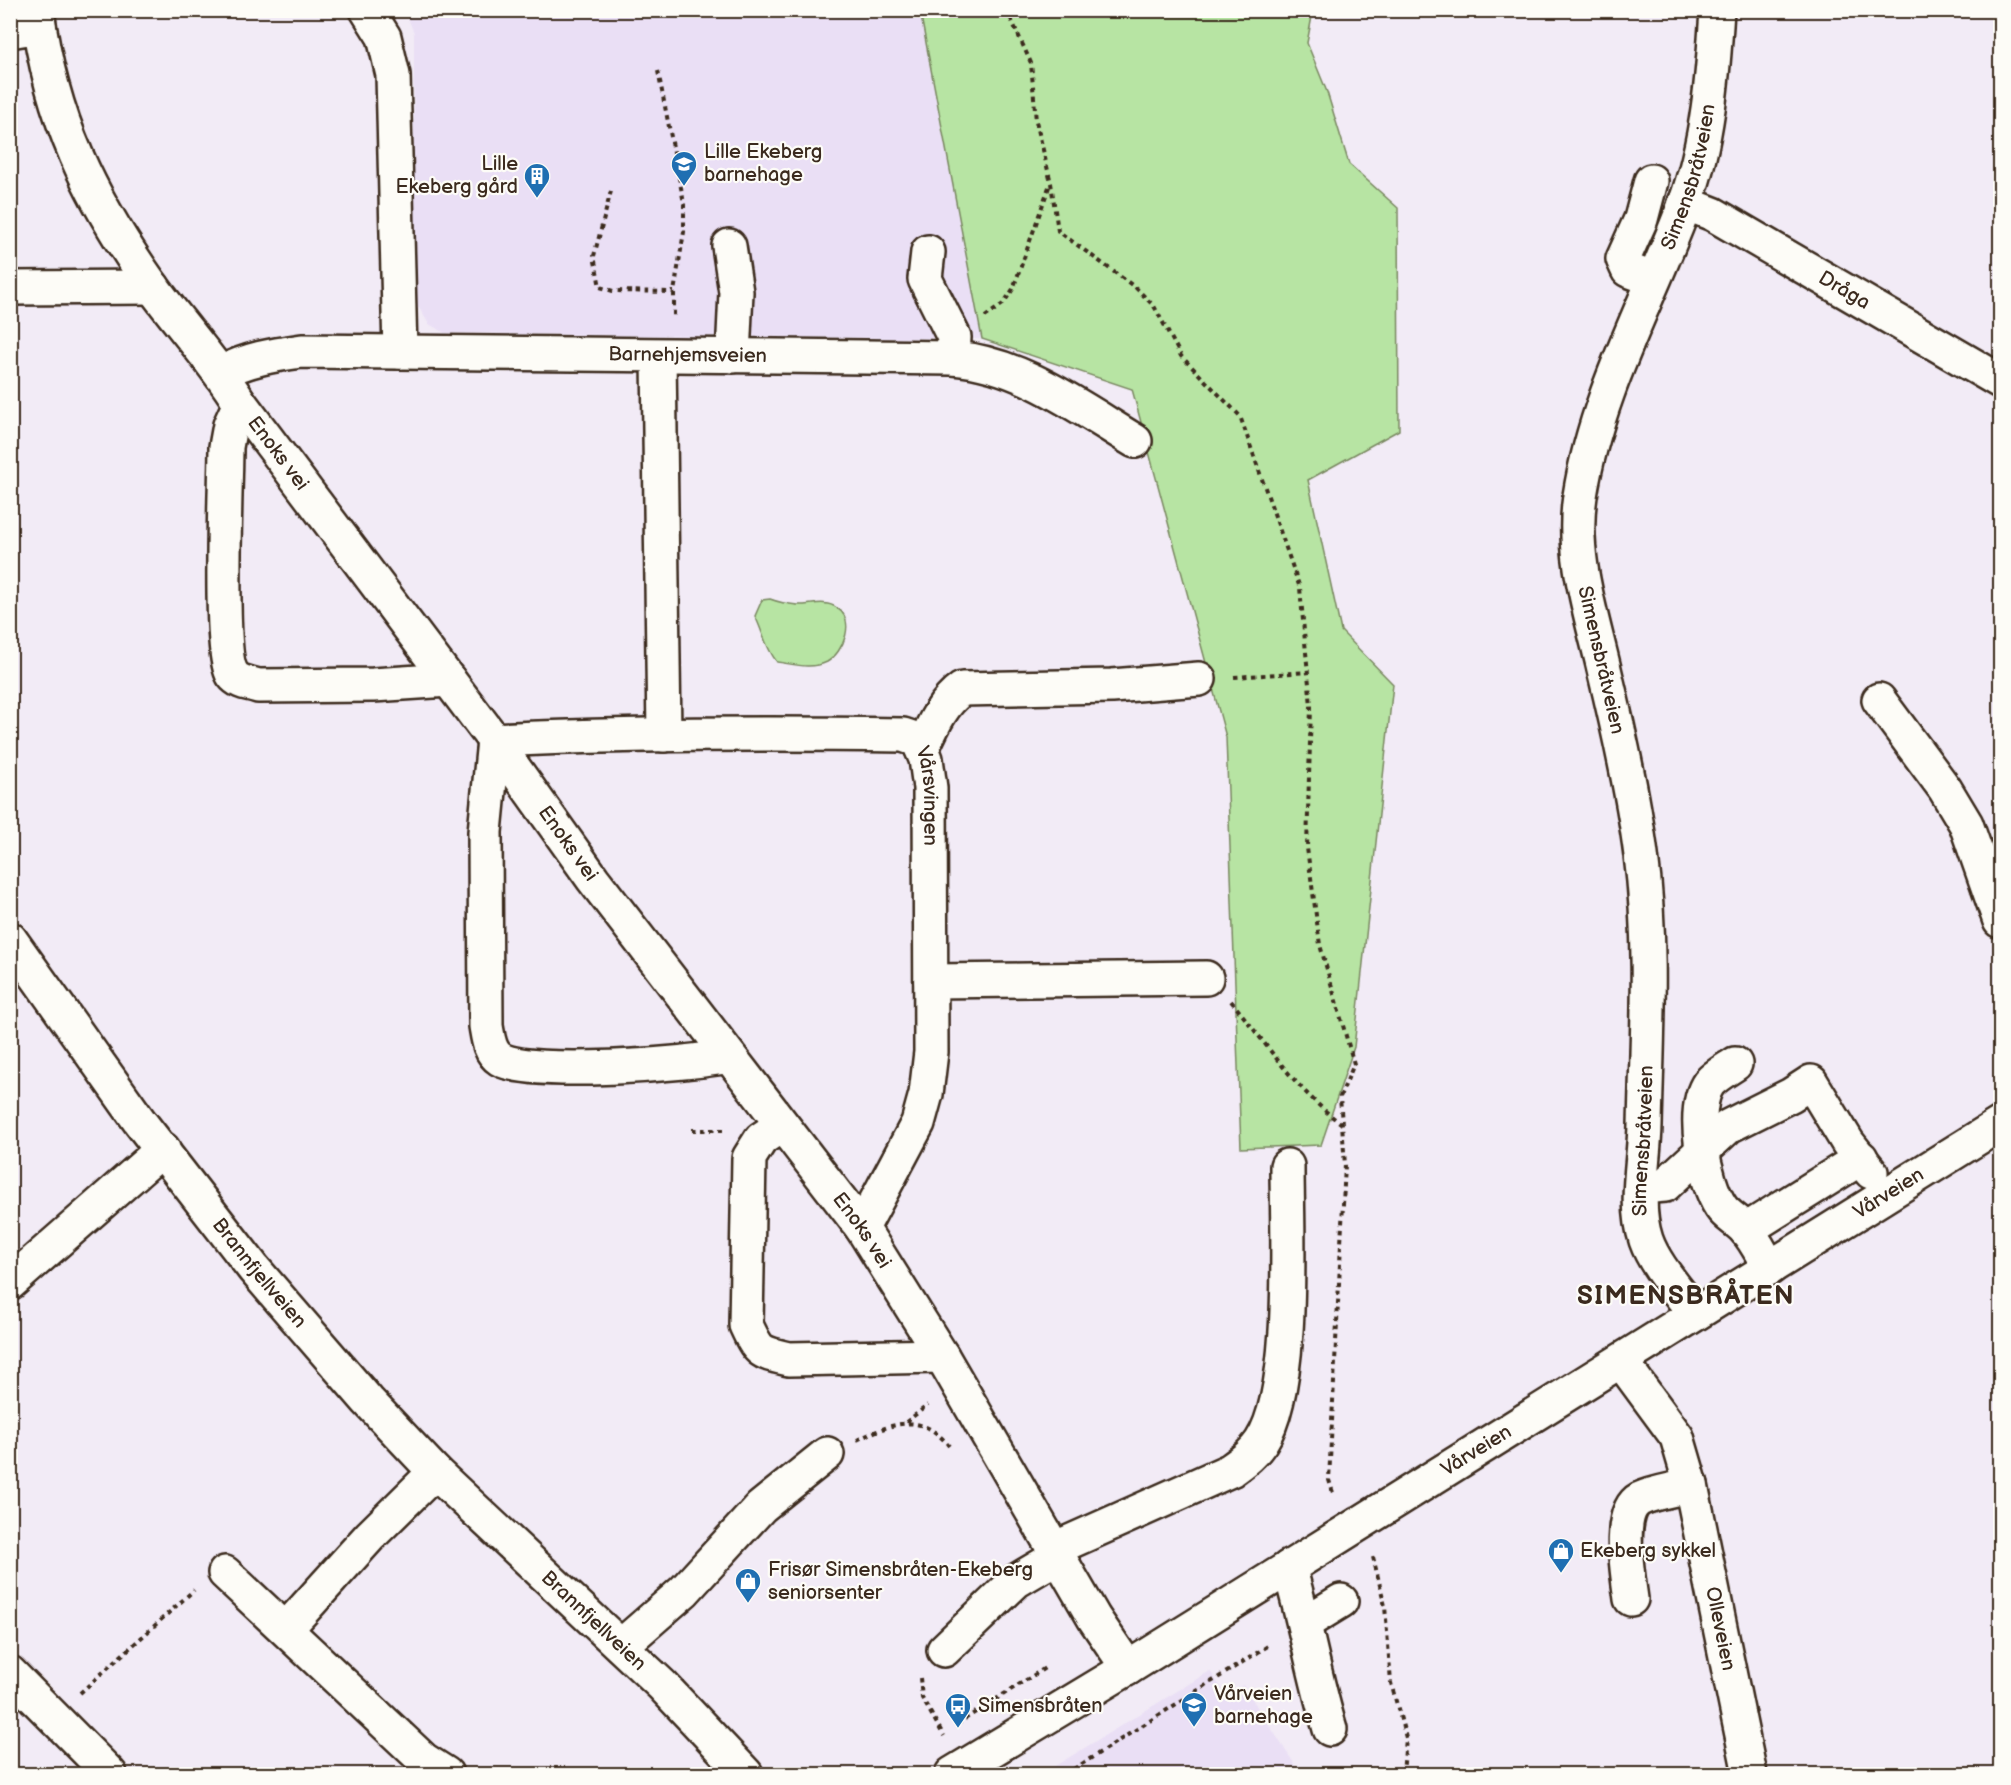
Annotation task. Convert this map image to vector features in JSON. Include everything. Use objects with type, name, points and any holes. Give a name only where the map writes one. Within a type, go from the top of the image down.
[{"type":"street","points":[[367,10],[384,37],[393,75],[400,352]]},
{"type":"street","name":"Simensbråtveien","points":[[1695,1314],[1647,1243],[1643,1227],[1641,1187],[1649,950],[1647,903],[1635,815],[1615,713],[1581,572],[1577,534],[1579,498],[1593,434],[1614,374],[1685,203],[1695,172],[1708,109],[1717,10]]},
{"type":"street","name":"Enoks vei","points":[[29,22],[67,137],[106,216],[153,286],[221,373],[240,403],[494,740],[593,879],[862,1228],[942,1356],[1058,1552],[1094,1618],[1128,1668]]},
{"type":"street","points":[[1651,181],[1641,219],[1623,259],[1628,270],[1653,279]]},
{"type":"street","name":"Dråga","points":[[1685,203],[1713,214],[2000,379]]},
{"type":"street","points":[[729,246],[736,292],[733,357]]},
{"type":"street","points":[[928,252],[925,279],[962,351]]},
{"type":"street","points":[[10,288],[153,286]]},
{"type":"street","name":"Barnehjemsveien","points":[[221,373],[238,364],[291,353],[400,352],[733,357],[962,351],[1043,387],[1135,441]]},
{"type":"street","points":[[664,735],[667,356]]},
{"type":"street","points":[[240,403],[230,425],[226,447],[225,633],[228,664],[234,676],[241,681],[258,686],[373,685],[449,681]]},
{"type":"street","points":[[922,749],[938,716],[954,694],[962,689],[1112,686],[1199,679]]},
{"type":"street","points":[[1879,700],[1945,789],[1966,824],[2001,921]]},
{"type":"street","name":"Vårsvingen","points":[[494,740],[562,735],[761,733],[903,735],[918,740],[926,759],[930,788],[931,1052],[926,1094],[918,1123],[862,1228]]},
{"type":"street","points":[[494,740],[485,832],[486,1026],[489,1046],[499,1058],[530,1067],[683,1063],[728,1056]]},
{"type":"street","name":"Brannfjellveien","points":[[10,939],[140,1122],[254,1269],[368,1401],[435,1472],[696,1719],[746,1774]]},
{"type":"street","points":[[931,981],[1206,978]]},
{"type":"street","points":[[1735,1064],[1715,1077],[1704,1094],[1699,1122],[1704,1148],[1704,1169],[1709,1185],[1722,1209],[1746,1230],[1770,1268]]},
{"type":"street","points":[[1641,1187],[1665,1185],[1729,1126],[1791,1095],[1811,1082],[1866,1165],[1746,1230]]},
{"type":"street","name":"Vårveien","points":[[952,1774],[1128,1668],[2001,1124]]},
{"type":"street","points":[[782,1125],[761,1139],[749,1158],[746,1325],[757,1348],[767,1354],[789,1359],[942,1356]]},
{"type":"street","points":[[10,1283],[163,1149]]},
{"type":"street","points":[[944,1650],[1016,1581],[1058,1552],[1231,1470],[1250,1456],[1262,1441],[1278,1402],[1282,1375],[1287,1279],[1287,1167]]},
{"type":"street","name":"Olleveien","points":[[1621,1361],[1650,1403],[1671,1425],[1677,1437],[1690,1485],[1750,1774]]},
{"type":"street","points":[[621,1646],[684,1591],[761,1507],[827,1454]]},
{"type":"street","points":[[286,1629],[370,1536],[435,1472]]},
{"type":"street","points":[[1631,1599],[1626,1561],[1628,1516],[1639,1500],[1690,1485]]},
{"type":"street","points":[[1289,1567],[1305,1623],[1314,1678],[1330,1729]]},
{"type":"street","points":[[225,1573],[424,1760],[446,1774]]},
{"type":"street","points":[[1305,1623],[1341,1601]]},
{"type":"street","points":[[10,1673],[110,1774]]},
{"type":"path","points":[[1007,10],[1030,63],[1036,121],[1051,183],[1058,231],[1136,288],[1154,306],[1181,356],[1240,416],[1300,588],[1311,706],[1307,848],[1320,945],[1354,1064],[1340,1096],[1345,1165],[1329,1480],[1331,1493],[1338,1504]]},
{"type":"path","points":[[658,71],[684,203],[684,232],[667,356]]},
{"type":"path","points":[[962,351],[1003,304],[1012,289],[1051,183]]},
{"type":"path","points":[[611,191],[594,256],[600,286],[613,291],[674,292]]},
{"type":"path","points":[[1199,679],[1308,672]]},
{"type":"path","points":[[1206,978],[1221,989],[1248,1021],[1276,1062],[1321,1110],[1342,1125]]},
{"type":"path","points":[[827,1454],[877,1431],[904,1423],[936,1429],[951,1448]]},
{"type":"path","points":[[1368,1548],[1376,1561],[1381,1583],[1391,1683],[1406,1738],[1403,1774]]},
{"type":"path","points":[[72,1699],[187,1594],[225,1573]]},
{"type":"path","points":[[1066,1774],[1305,1623]]},
{"type":"path","points":[[944,1650],[936,1651],[921,1671],[919,1683],[922,1698],[944,1736]]},
{"type":"path","points":[[957,1724],[1045,1668]]},
{"type":"shaded area","name":"Lille Ekeberg barnehage","points":[[405,11],[920,11],[982,339],[445,333],[429,324],[414,300],[414,33]]},
{"type":"shaded area","name":"Vårveien barnehage","points":[[1210,1671],[1226,1695],[1243,1685],[1301,1774],[1042,1774]]},
{"type":"green space","points":[[920,11],[1313,11],[1307,43],[1327,92],[1349,164],[1398,208],[1399,430],[1308,480],[1341,631],[1393,684],[1354,1047],[1321,1145],[1241,1148],[1226,737],[1132,389],[982,339]]},
{"type":"green space","points":[[770,599],[797,605],[828,604],[837,608],[846,620],[846,636],[843,644],[827,662],[815,666],[777,662],[755,616],[762,600]]},
{"type":"place","name":"Lille Ekeberg barnehage","points":[[684,187]]},
{"type":"place","name":"Lille Ekeberg gård","points":[[537,199]]},
{"type":"place","name":"Ekeberg sykkel","points":[[1561,1574]]},
{"type":"place","name":"Frisør Simensbråten-Ekeberg seniorsenter","points":[[748,1604]]},
{"type":"place","name":"Vårveien barnehage","points":[[1194,1728]]},
{"type":"place","name":"Simensbråten","points":[[958,1729]]},
{"type":"district","name":"SIMENSBRÅTEN","points":[[1686,1296]]}]
